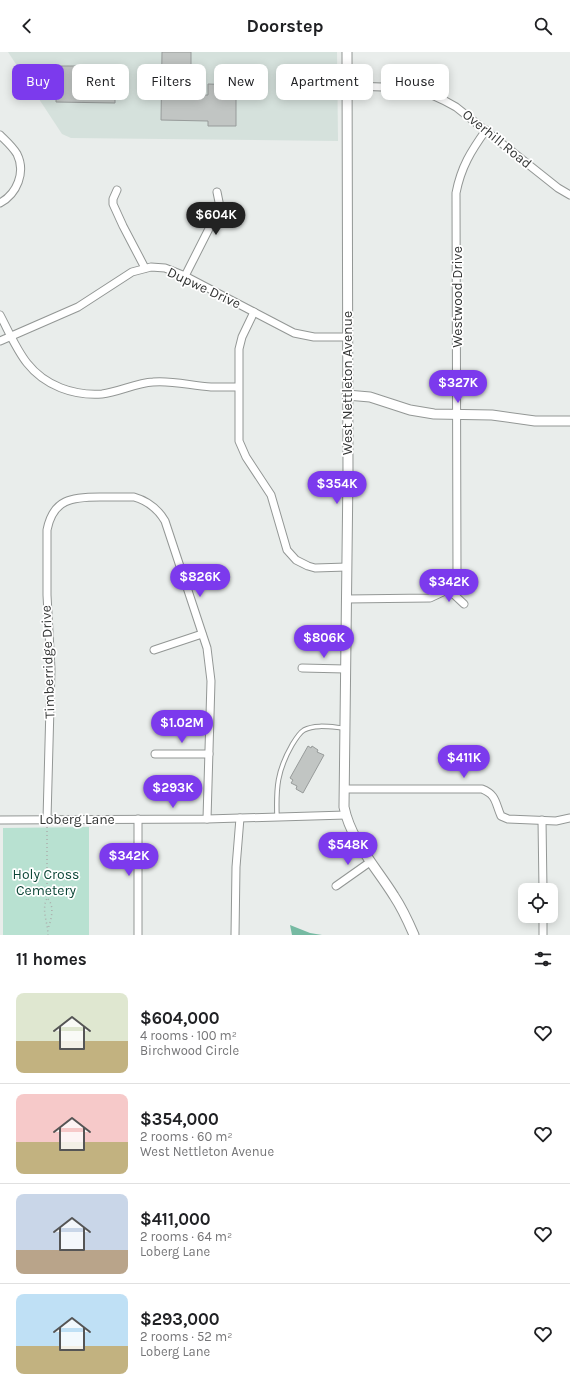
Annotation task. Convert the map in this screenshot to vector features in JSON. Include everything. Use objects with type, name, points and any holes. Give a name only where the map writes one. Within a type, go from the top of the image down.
[{"type":"street","name":"West Nettleton Avenue","points":[[347,52],[347,64]]},
{"type":"street","name":"Overhill Road","points":[[373,87],[417,90],[441,99],[456,107],[558,188],[570,195]]},
{"type":"street","name":"West Nettleton Avenue","points":[[347,100],[347,599],[344,789],[346,815],[351,828],[370,862],[402,909],[414,935]]},
{"type":"street","name":"Westwood Drive","points":[[448,589],[457,574],[458,565],[456,193],[463,166],[473,148],[486,130]]},
{"type":"street","points":[[0,134],[18,156],[20,166],[20,176],[13,193],[0,203]]},
{"type":"street","points":[[117,190],[113,199],[113,204],[145,268]]},
{"type":"street","points":[[185,276],[220,207],[217,192]]},
{"type":"street","name":"Dupwe Drive","points":[[0,341],[78,307],[132,272],[145,268],[165,268],[185,276],[294,333],[314,337],[347,337]]},
{"type":"street","points":[[254,312],[242,337],[239,349],[239,441],[246,457],[271,495],[287,550],[296,560],[315,568],[347,567]]},
{"type":"street","points":[[0,315],[27,363],[38,375],[54,386],[75,393],[86,395],[103,394],[152,382],[211,386],[238,386]]},
{"type":"street","points":[[347,396],[370,397],[410,410],[434,414],[492,415],[535,421],[570,421]]},
{"type":"street","name":"Timberridge Drive","points":[[47,819],[51,668],[46,595],[46,530],[51,516],[56,508],[75,498],[134,497],[145,501],[155,508],[165,521],[202,634]]},
{"type":"street","points":[[347,599],[425,599],[436,596],[448,589],[464,604]]},
{"type":"street","points":[[154,650],[202,634],[209,660],[211,681],[207,819]]},
{"type":"street","points":[[302,668],[346,668]]},
{"type":"street","points":[[155,754],[209,754]]},
{"type":"street","points":[[344,789],[482,789],[492,795],[499,811],[503,817],[508,819],[556,821],[570,818]]},
{"type":"street","name":"Loberg Lane","points":[[0,820],[207,819],[346,815]]},
{"type":"street","points":[[235,935],[236,867],[240,818]]},
{"type":"street","points":[[138,819],[138,935]]},
{"type":"street","points":[[542,820],[543,883]]},
{"type":"street","points":[[336,886],[370,862]]},
{"type":"street","points":[[543,923],[544,935]]},
{"type":"lane","points":[[277,817],[276,799],[278,777],[286,755],[295,740],[303,731],[313,727],[345,728]]},
{"type":"path","points":[[47,819],[47,898],[44,905],[44,911],[48,935]]},
{"type":"path","points":[[47,898],[52,906],[48,929]]},
{"type":"shaded area","points":[[8,52],[337,52],[337,64],[276,64],[276,100],[338,100],[338,141],[71,138],[62,134],[40,100],[64,100],[64,64],[16,64]]},
{"type":"green space","name":"Holy Cross Cemetery","points":[[89,827],[89,935],[3,935],[3,828]]},
{"type":"green space","points":[[290,925],[310,933],[322,935],[292,935]]},
{"type":"building","points":[[162,52],[191,52],[191,64],[162,64]]},
{"type":"building","points":[[64,66],[72,66],[72,100],[115,100],[115,103],[56,102],[56,100],[64,100]]},
{"type":"building","points":[[208,84],[214,84],[214,100],[236,100],[236,126],[208,126],[208,121],[161,120],[161,100],[206,100],[206,95],[208,95]]},
{"type":"building","points":[[308,746],[311,748],[312,746],[318,750],[317,752],[324,755],[303,793],[296,789],[297,786],[291,783],[293,780],[290,778]]}]
